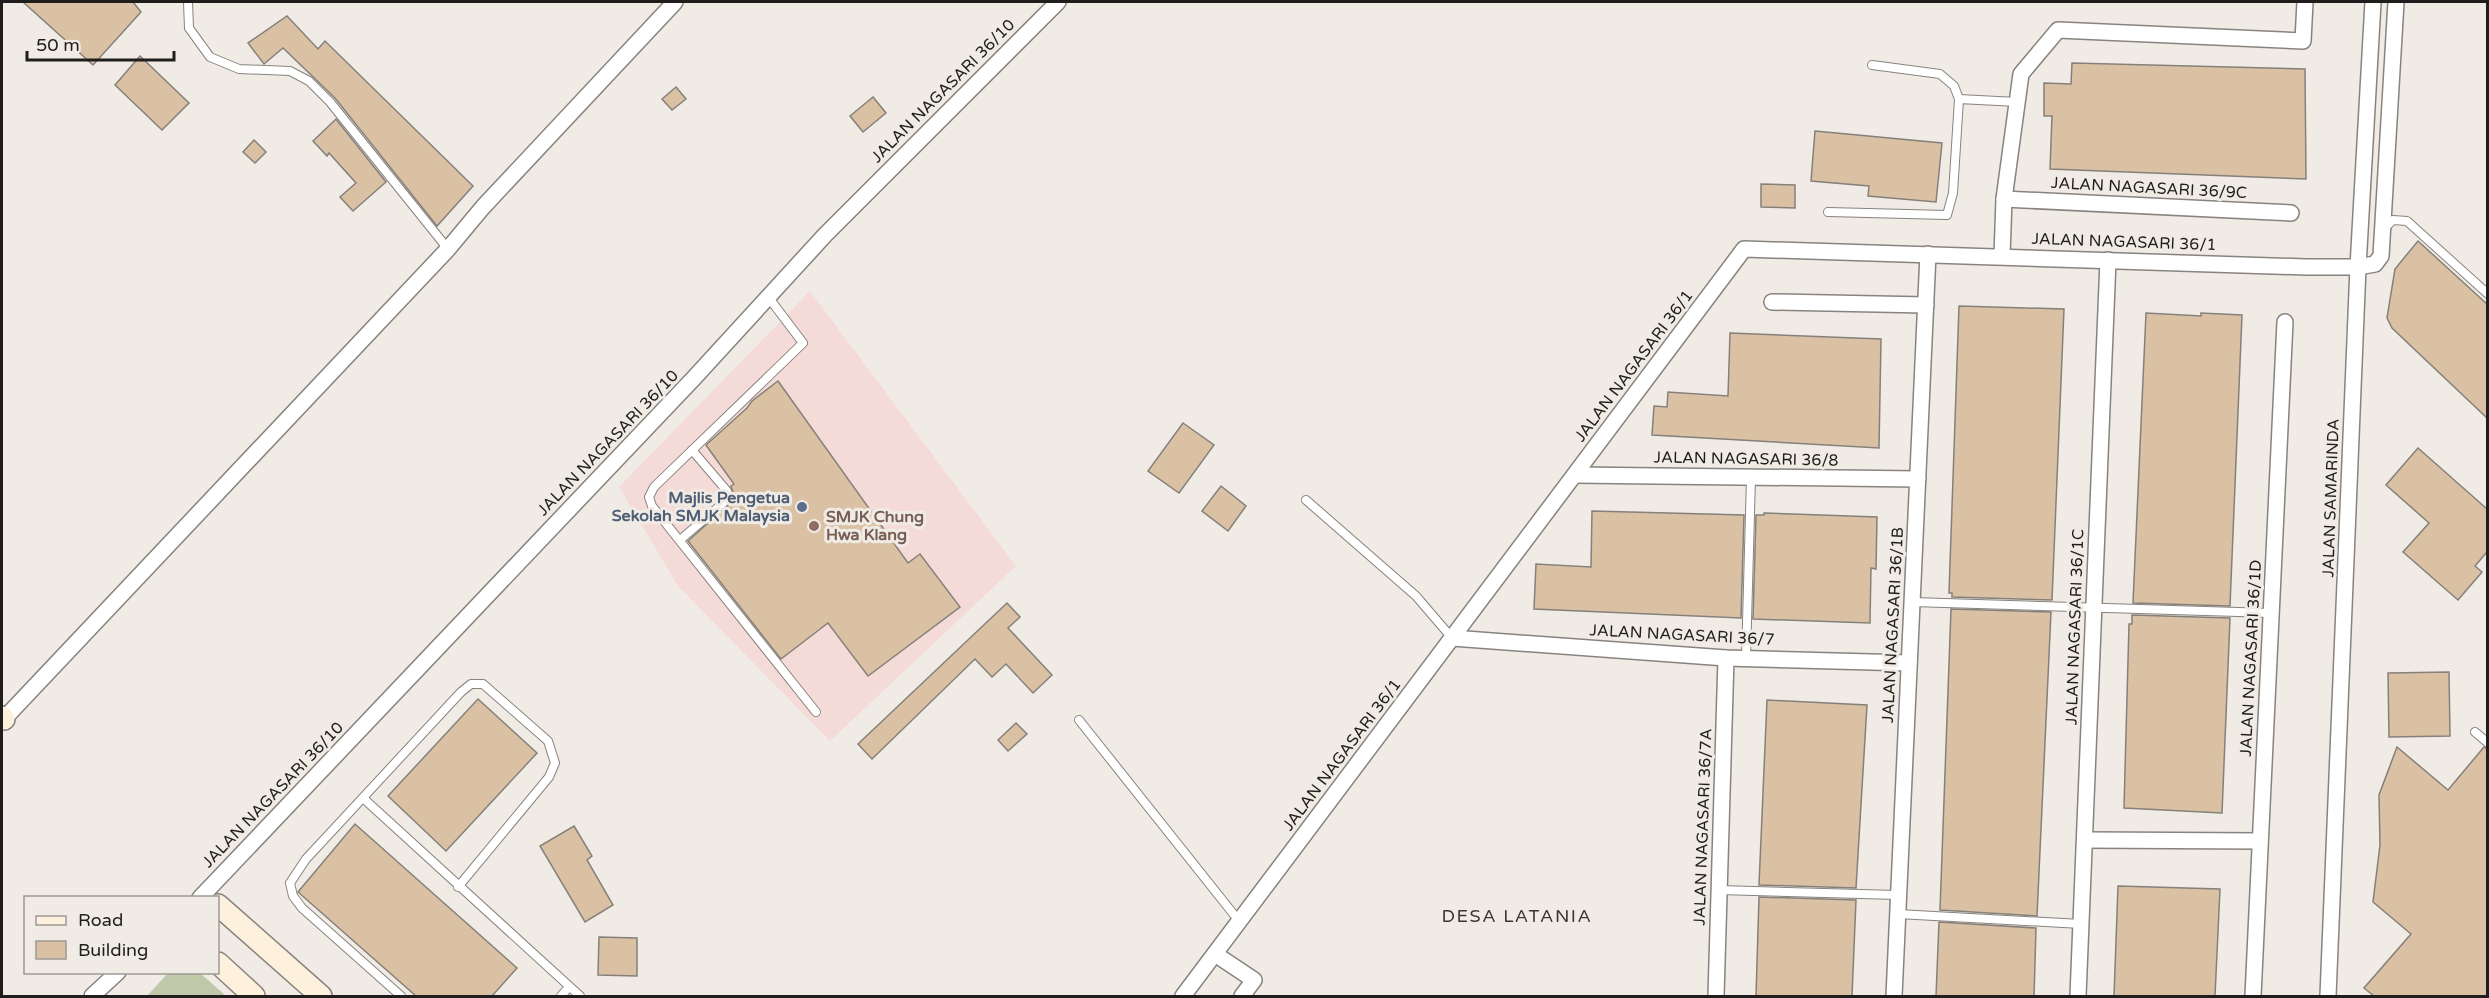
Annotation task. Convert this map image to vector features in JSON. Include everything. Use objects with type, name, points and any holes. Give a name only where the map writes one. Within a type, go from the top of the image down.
[{"type":"street","points":[[2,719],[448,249],[491,198],[675,2]]},
{"type":"street","name":"JALAN NAGASARI 36/10","points":[[210,896],[769,298],[825,235],[1058,2]]},
{"type":"street","points":[[2002,256],[2004,199],[2020,74],[2058,30],[2303,41],[2305,2]]},
{"type":"street","points":[[2358,267],[2375,264],[2380,256],[2396,3],[2373,2]]},
{"type":"street","name":"JALAN SAMARINDA","points":[[2328,996],[2358,267],[2373,2]]},
{"type":"street","name":"JALAN NAGASARI 36/9C","points":[[2004,199],[2291,213]]},
{"type":"street","name":"JALAN NAGASARI 36/1","points":[[1183,996],[1744,249],[2358,267]]},
{"type":"street","name":"JALAN NAGASARI 36/1B","points":[[1894,996],[1928,254]]},
{"type":"street","name":"JALAN NAGASARI 36/1C","points":[[2078,996],[2108,260]]},
{"type":"street","points":[[1772,302],[1926,305]]},
{"type":"street","name":"JALAN NAGASARI 36/1D","points":[[2253,996],[2285,322]]},
{"type":"street","name":"JALAN NAGASARI 36/8","points":[[1575,475],[1918,479]]},
{"type":"street","name":"JALAN NAGASARI 36/7","points":[[1452,638],[1726,658],[1909,663]]},
{"type":"street","name":"JALAN NAGASARI 36/7A","points":[[1716,996],[1726,658]]},
{"type":"street","points":[[2086,840],[2260,841]]},
{"type":"street","points":[[219,907],[321,996]]},
{"type":"street","points":[[219,925],[245,928]]},
{"type":"street","points":[[1215,954],[1254,980],[1242,996]]},
{"type":"street","points":[[219,964],[254,996]]},
{"type":"street","points":[[92,996],[116,974]]},
{"type":"lane","points":[[188,2],[189,28],[210,57],[239,69],[290,71],[316,88],[344,118],[448,249]]},
{"type":"lane","points":[[1828,212],[1947,215],[1953,193],[1959,99],[1954,86],[1940,74],[1872,65]]},
{"type":"lane","points":[[1959,99],[2017,102]]},
{"type":"lane","points":[[2383,231],[2393,219],[2407,221],[2487,294]]},
{"type":"lane","points":[[769,298],[803,343],[654,487],[650,497],[652,506],[816,712]]},
{"type":"lane","points":[[680,540],[729,498],[727,491],[692,450]]},
{"type":"lane","points":[[1746,658],[1751,477]]},
{"type":"lane","points":[[1306,500],[1416,596],[1452,638]]},
{"type":"lane","points":[[1912,602],[2271,613]]},
{"type":"lane","points":[[401,996],[302,908],[290,889],[291,877],[471,684],[483,684],[533,725],[553,748],[555,763],[553,770],[458,886]]},
{"type":"lane","points":[[1080,720],[1239,921]]},
{"type":"lane","points":[[2475,732],[2487,742]]},
{"type":"lane","points":[[363,798],[580,996]]},
{"type":"lane","points":[[1719,890],[1898,895]]},
{"type":"lane","points":[[1898,914],[2081,924]]},
{"type":"lane","points":[[561,996],[569,987]]},
{"type":"shaded area","name":"SMJK Chung Hwa Klang","points":[[810,291],[1016,566],[830,741],[678,586],[619,487]]},
{"type":"green space","points":[[167,974],[201,974],[226,996],[147,996]]},
{"type":"building","points":[[23,2],[133,2],[141,12],[93,65]]},
{"type":"building","points":[[287,16],[318,49],[325,41],[473,186],[437,226],[335,98],[283,48],[264,64],[248,43]]},
{"type":"building","points":[[140,56],[189,103],[162,130],[115,85]]},
{"type":"building","points":[[2072,63],[2305,69],[2306,179],[2050,169],[2052,116],[2044,116],[2044,83],[2071,84]]},
{"type":"building","points":[[676,87],[686,99],[672,110],[662,99]]},
{"type":"building","points":[[873,97],[886,113],[863,132],[850,116]]},
{"type":"building","points":[[336,119],[386,182],[353,211],[340,197],[356,183],[329,153],[327,156],[313,141]]},
{"type":"building","points":[[1815,131],[1942,143],[1936,202],[1868,196],[1869,186],[1811,181]]},
{"type":"building","points":[[254,140],[266,152],[255,163],[243,152]]},
{"type":"building","points":[[1761,184],[1795,185],[1795,208],[1761,207]]},
{"type":"building","points":[[2418,241],[2487,304],[2487,418],[2392,328],[2387,318],[2395,269]]},
{"type":"building","points":[[1959,306],[2064,309],[2052,600],[1952,597],[1952,593],[1949,593]]},
{"type":"building","points":[[2146,313],[2201,316],[2201,313],[2242,315],[2230,606],[2133,603]]},
{"type":"building","points":[[1730,333],[1881,339],[1879,448],[1652,435],[1654,406],[1667,407],[1668,392],[1728,396]]},
{"type":"building","points":[[778,381],[908,563],[920,554],[960,607],[868,676],[828,623],[781,659],[688,541],[735,499],[731,486],[734,484],[706,445],[752,401]]},
{"type":"building","points":[[1183,423],[1214,445],[1179,493],[1148,471]]},
{"type":"building","points":[[2418,448],[2487,509],[2487,552],[2475,566],[2482,572],[2458,600],[2403,552],[2429,523],[2386,485]]},
{"type":"building","points":[[1221,486],[1246,506],[1228,531],[1202,511]]},
{"type":"building","points":[[1592,511],[1744,515],[1741,618],[1534,609],[1536,564],[1591,567]]},
{"type":"building","points":[[1764,513],[1877,517],[1876,569],[1871,568],[1870,623],[1753,619],[1756,515],[1764,515]]},
{"type":"building","points":[[1007,603],[1020,617],[1008,628],[1052,675],[1033,693],[1006,664],[992,677],[975,659],[872,759],[858,744]]},
{"type":"building","points":[[1951,609],[2051,612],[2037,916],[1940,910]]},
{"type":"building","points":[[2132,615],[2230,618],[2222,813],[2124,808],[2129,624],[2132,624]]},
{"type":"building","points":[[2449,672],[2450,736],[2389,737],[2388,673]]},
{"type":"building","points":[[478,699],[537,753],[446,851],[388,796]]},
{"type":"building","points":[[1767,700],[1867,705],[1856,888],[1759,885]]},
{"type":"building","points":[[1016,723],[1027,734],[1008,751],[998,740]]},
{"type":"building","points":[[2397,747],[2448,790],[2484,747],[2487,749],[2487,996],[2374,996],[2364,988],[2411,934],[2373,902],[2380,845],[2379,795]]},
{"type":"building","points":[[355,824],[517,968],[492,996],[416,996],[298,892]]},
{"type":"building","points":[[574,826],[592,856],[587,860],[613,905],[585,922],[540,846]]},
{"type":"building","points":[[2118,886],[2220,889],[2215,996],[2114,996]]},
{"type":"building","points":[[1759,897],[1856,900],[1852,996],[1756,996]]},
{"type":"building","points":[[1939,922],[2036,928],[2034,996],[1936,996]]},
{"type":"building","points":[[599,937],[637,938],[637,976],[598,975]]},
{"type":"place","name":"Majlis Pengetua Sekolah SMJK Malaysia","points":[[802,507]]},
{"type":"place","name":"SMJK Chung Hwa Klang","points":[[814,526]]},
{"type":"district","name":"DESA LATANIA","points":[[1517,916]]}]
